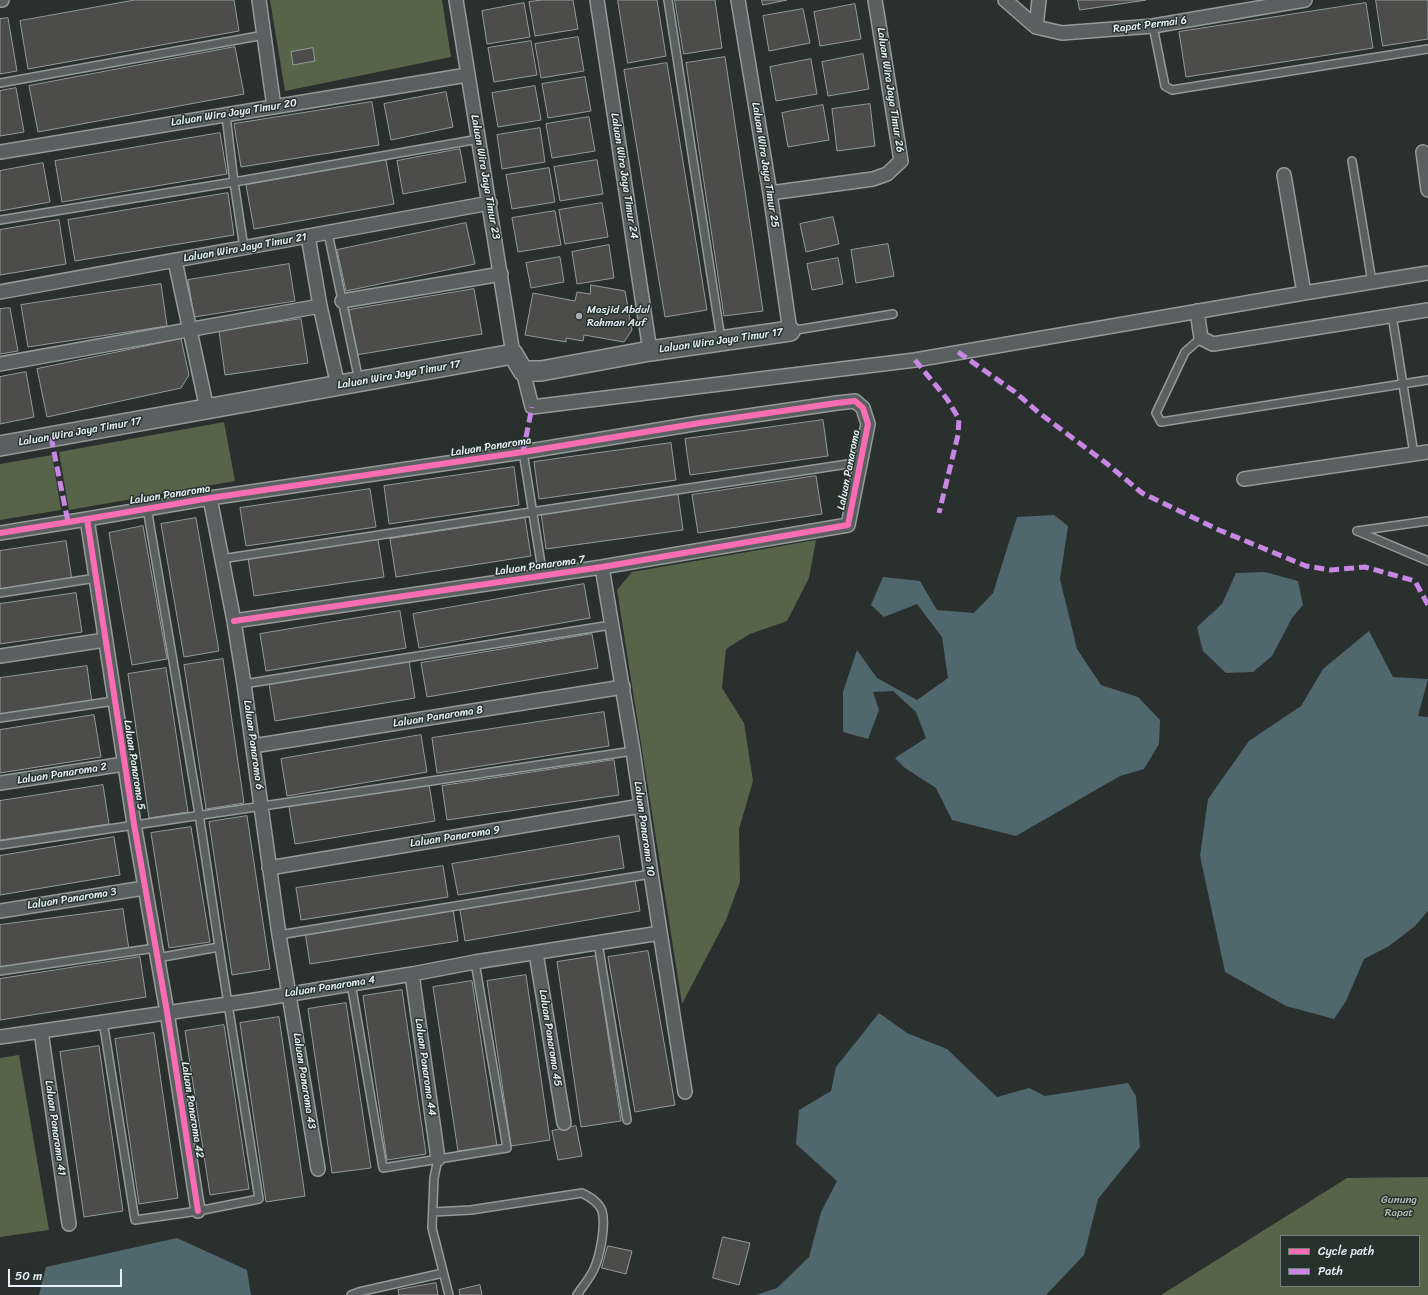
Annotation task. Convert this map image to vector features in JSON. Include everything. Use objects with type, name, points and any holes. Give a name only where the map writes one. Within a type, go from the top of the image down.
[{"type":"street","points":[[259,0],[274,107]]},
{"type":"street","name":"Laluan Wira Jaya Timur 23","points":[[456,0],[467,74],[490,203],[513,354]]},
{"type":"street","name":"Laluan Wira Jaya Timur 24","points":[[597,0],[650,351]]},
{"type":"street","name":"Laluan Wira Jaya Timur 25","points":[[738,0],[770,193],[790,331]]},
{"type":"street","name":"Laluan Wira Jaya Timur 26","points":[[770,193],[873,179],[887,174],[901,161],[875,0]]},
{"type":"street","name":"Rapat Permai 6","points":[[1005,0],[1036,27],[1062,33],[1153,26],[1305,0]]},
{"type":"street","points":[[1036,27],[1039,0]]},
{"type":"street","name":"Laluan Wira Jaya Timur 20","points":[[0,152],[467,74]]},
{"type":"street","points":[[1423,152],[1428,190]]},
{"type":"street","points":[[1284,175],[1304,293]]},
{"type":"street","name":"Laluan Wira Jaya Timur 21","points":[[0,292],[490,203]]},
{"type":"street","points":[[308,236],[320,306],[338,386]]},
{"type":"street","points":[[175,261],[207,409]]},
{"type":"street","points":[[513,354],[523,371],[532,407],[915,360],[1428,273]]},
{"type":"street","points":[[342,302],[501,274]]},
{"type":"street","points":[[0,364],[320,306]]},
{"type":"street","points":[[1197,311],[1201,338],[1213,344],[1428,310]]},
{"type":"street","name":"Laluan Wira Jaya Timur 17","points":[[523,371],[541,371],[650,351],[722,342],[790,331]]},
{"type":"street","name":"Laluan Wira Jaya Timur 17","points":[[0,446],[513,354]]},
{"type":"street","name":"Laluan Panaroma","points":[[0,532],[210,498],[523,452],[700,423],[855,401],[863,408],[868,424],[848,525]]},
{"type":"street","points":[[1244,479],[1428,452]]},
{"type":"street","name":"Laluan Panaroma 6","points":[[210,498],[234,621],[254,746],[279,935],[290,993]]},
{"type":"street","name":"Laluan Panaroma 5","points":[[87,519],[144,888],[167,1012]]},
{"type":"street","name":"Laluan Panaroma 7","points":[[234,621],[602,567],[848,525]]},
{"type":"street","name":"Laluan Panaroma 10","points":[[602,567],[623,687],[685,1092]]},
{"type":"street","points":[[0,656],[105,640]]},
{"type":"street","name":"Laluan Panaroma 8","points":[[254,746],[623,687]]},
{"type":"street","name":"Laluan Panaroma 2","points":[[0,783],[124,764]]},
{"type":"street","name":"Laluan Panaroma 9","points":[[270,868],[641,806]]},
{"type":"street","name":"Laluan Panaroma 3","points":[[0,911],[144,888]]},
{"type":"street","name":"Laluan Panaroma 4","points":[[0,1037],[255,1000],[475,962],[598,944],[660,933]]},
{"type":"street","name":"Laluan Panaroma 45","points":[[536,953],[564,1123]]},
{"type":"street","name":"Laluan Panaroma 44","points":[[412,974],[438,1160]]},
{"type":"street","name":"Laluan Panaroma 43","points":[[290,993],[318,1169]]},
{"type":"street","name":"Laluan Panaroma 42","points":[[167,1012],[198,1211]]},
{"type":"street","name":"Laluan Panaroma 41","points":[[41,1031],[69,1224]]},
{"type":"lane","points":[[668,0],[722,342]]},
{"type":"lane","points":[[1153,26],[1166,86],[1172,90],[1428,49]]},
{"type":"lane","points":[[0,82],[264,35]]},
{"type":"lane","points":[[226,115],[244,248]]},
{"type":"lane","points":[[0,220],[234,182],[479,139]]},
{"type":"lane","points":[[1352,161],[1372,282]]},
{"type":"lane","points":[[328,233],[359,382]]},
{"type":"lane","points":[[790,331],[893,314]]},
{"type":"lane","points":[[1392,315],[1414,454]]},
{"type":"lane","points":[[1201,338],[1185,352],[1159,406],[1156,413],[1161,422],[1428,380]]},
{"type":"lane","points":[[523,452],[543,576]]},
{"type":"lane","points":[[221,559],[861,462]]},
{"type":"lane","points":[[103,1021],[134,1220],[198,1211],[259,1199],[199,814],[147,508]]},
{"type":"lane","points":[[1428,521],[1356,531],[1428,561]]},
{"type":"lane","points":[[0,593],[96,578]]},
{"type":"lane","points":[[244,684],[611,625]]},
{"type":"lane","points":[[0,718],[114,701]]},
{"type":"lane","points":[[0,845],[199,814],[633,751]]},
{"type":"lane","points":[[279,935],[651,874]]},
{"type":"lane","points":[[598,944],[627,1120]]},
{"type":"lane","points":[[0,971],[219,947]]},
{"type":"lane","points":[[351,983],[383,1168],[438,1160],[507,1148],[475,962]]},
{"type":"lane","points":[[438,1160],[434,1178],[432,1228],[449,1295]]},
{"type":"lane","points":[[433,1212],[471,1210],[582,1193],[593,1198],[602,1211],[603,1224],[600,1252],[594,1270],[577,1295]]},
{"type":"lane","points":[[351,1295],[443,1273]]},
{"type":"green space","points":[[270,0],[442,0],[451,57],[285,91]]},
{"type":"green space","points":[[224,422],[235,481],[69,510],[59,452]]},
{"type":"green space","points":[[52,455],[61,510],[0,520],[0,464]]},
{"type":"green space","points":[[816,540],[809,578],[787,621],[750,634],[726,649],[722,688],[744,723],[753,781],[739,829],[740,882],[726,920],[682,1004],[617,590],[632,572]]},
{"type":"green space","points":[[19,1055],[49,1230],[0,1237],[0,1058]]},
{"type":"green space","name":"Gunung Rapat","points":[[1428,1177],[1428,1295],[1161,1295],[1347,1178]]},
{"type":"water","points":[[1054,515],[1068,526],[1060,579],[1077,649],[1101,685],[1138,697],[1160,720],[1159,744],[1144,769],[1120,776],[1016,836],[952,820],[936,788],[905,768],[895,758],[926,738],[916,712],[893,691],[873,692],[879,710],[868,739],[843,732],[843,692],[857,650],[877,678],[917,700],[948,678],[942,637],[917,604],[884,617],[871,605],[883,577],[920,581],[937,610],[974,613],[993,593],[1017,517]]},
{"type":"water","points":[[1265,572],[1298,581],[1303,605],[1292,618],[1272,656],[1253,672],[1226,673],[1203,651],[1197,627],[1222,604],[1236,573]]},
{"type":"water","points":[[1369,631],[1393,677],[1428,679],[1418,716],[1428,717],[1428,911],[1415,926],[1389,946],[1364,959],[1346,1001],[1334,1019],[1286,1006],[1225,972],[1200,856],[1208,799],[1249,741],[1301,706],[1323,669]]},
{"type":"water","points":[[879,1013],[907,1033],[947,1049],[997,1097],[1029,1088],[1045,1096],[1128,1083],[1136,1096],[1140,1147],[1098,1199],[1084,1255],[1046,1295],[756,1295],[777,1288],[809,1257],[821,1212],[837,1181],[796,1144],[799,1110],[831,1091],[836,1067]]},
{"type":"water","points":[[177,1238],[247,1270],[251,1295],[39,1295],[46,1267]]},
{"type":"building","points":[[135,0],[234,0],[239,31],[28,69],[20,21]]},
{"type":"building","points":[[543,0],[573,0],[578,29],[535,36],[529,2]]},
{"type":"building","points":[[618,0],[657,0],[666,56],[628,63]]},
{"type":"building","points":[[675,0],[715,0],[722,48],[684,54]]},
{"type":"building","points":[[762,0],[787,0],[763,5]]},
{"type":"building","points":[[1078,0],[1146,0],[1080,10]]},
{"type":"building","points":[[1376,0],[1428,0],[1428,39],[1383,46]]},
{"type":"building","points":[[524,3],[530,37],[487,44],[482,11]]},
{"type":"building","points":[[1366,3],[1373,48],[1186,77],[1179,32]]},
{"type":"building","points":[[855,4],[861,39],[820,46],[814,12]]},
{"type":"building","points":[[803,9],[810,43],[769,51],[763,16]]},
{"type":"building","points":[[8,18],[17,71],[0,74],[0,19]]},
{"type":"building","points":[[578,37],[584,71],[541,78],[535,44]]},
{"type":"building","points":[[531,41],[537,75],[494,82],[488,48]]},
{"type":"building","points":[[235,47],[244,94],[38,132],[29,86]]},
{"type":"building","points":[[313,48],[315,61],[293,65],[291,52]]},
{"type":"building","points":[[863,54],[869,89],[828,96],[822,62]]},
{"type":"building","points":[[725,57],[763,311],[724,316],[686,63]]},
{"type":"building","points":[[811,59],[817,94],[776,101],[770,67]]},
{"type":"building","points":[[667,63],[707,310],[665,317],[624,70]]},
{"type":"building","points":[[585,77],[591,111],[548,118],[542,84]]},
{"type":"building","points":[[535,86],[541,120],[498,127],[492,93]]},
{"type":"building","points":[[16,88],[24,132],[0,136],[0,91]]},
{"type":"building","points":[[446,92],[453,127],[391,140],[384,104]]},
{"type":"building","points":[[372,102],[379,145],[241,167],[234,124]]},
{"type":"building","points":[[870,104],[875,146],[837,151],[832,109]]},
{"type":"building","points":[[823,105],[829,140],[788,147],[782,113]]},
{"type":"building","points":[[589,117],[595,151],[552,158],[546,124]]},
{"type":"building","points":[[540,128],[545,162],[502,169],[497,135]]},
{"type":"building","points":[[220,133],[227,174],[62,202],[55,161]]},
{"type":"building","points":[[460,149],[466,182],[403,194],[397,161]]},
{"type":"building","points":[[386,160],[394,204],[254,229],[246,185]]},
{"type":"building","points":[[597,160],[603,194],[560,201],[554,167]]},
{"type":"building","points":[[43,163],[50,202],[0,211],[0,171]]},
{"type":"building","points":[[549,168],[555,202],[512,209],[506,175]]},
{"type":"building","points":[[228,193],[234,235],[75,261],[68,220]]},
{"type":"building","points":[[602,203],[608,237],[565,244],[559,210]]},
{"type":"building","points":[[555,211],[561,245],[518,252],[512,218]]},
{"type":"building","points":[[833,217],[839,244],[806,252],[800,224]]},
{"type":"building","points":[[59,220],[66,264],[0,275],[0,230]]},
{"type":"building","points":[[466,223],[475,264],[346,291],[337,250]]},
{"type":"building","points":[[888,244],[894,276],[856,283],[851,250]]},
{"type":"building","points":[[609,245],[614,278],[577,284],[572,252]]},
{"type":"building","points":[[560,257],[564,282],[531,288],[526,263]]},
{"type":"building","points":[[838,258],[843,284],[812,290],[807,264]]},
{"type":"building","points":[[289,264],[295,301],[194,317],[188,280]]},
{"type":"building","points":[[161,284],[167,326],[28,347],[21,305]]},
{"type":"building","name":"Masjid Abdul Rahman Auf","points":[[591,285],[625,291],[632,330],[624,342],[584,335],[583,341],[566,338],[566,342],[525,335],[533,293],[575,301],[577,292],[590,294]]},
{"type":"building","points":[[474,289],[482,334],[356,355],[349,310]]},
{"type":"building","points":[[10,308],[18,351],[0,354],[0,309]]},
{"type":"building","points":[[301,319],[308,363],[225,375],[219,331]]},
{"type":"building","points":[[181,339],[189,375],[181,388],[47,417],[37,369]]},
{"type":"building","points":[[26,372],[34,417],[0,424],[0,377]]},
{"type":"building","points":[[823,420],[828,456],[690,475],[685,439]]},
{"type":"building","points":[[671,443],[676,480],[539,499],[534,462]]},
{"type":"building","points":[[514,467],[519,505],[389,524],[384,486]]},
{"type":"building","points":[[816,476],[822,514],[698,533],[692,495]]},
{"type":"building","points":[[370,489],[376,527],[246,546],[240,508]]},
{"type":"building","points":[[678,494],[683,530],[546,549],[541,513]]},
{"type":"building","points":[[196,518],[219,651],[184,657],[161,524]]},
{"type":"building","points":[[525,518],[531,556],[396,577],[390,539]]},
{"type":"building","points":[[143,526],[167,659],[132,665],[109,533]]},
{"type":"building","points":[[378,539],[384,577],[254,596],[248,558]]},
{"type":"building","points":[[66,541],[72,580],[0,591],[0,551]]},
{"type":"building","points":[[584,584],[590,618],[419,648],[413,614]]},
{"type":"building","points":[[76,593],[82,632],[0,644],[0,604]]},
{"type":"building","points":[[400,611],[406,648],[266,671],[260,634]]},
{"type":"building","points":[[592,634],[598,668],[427,697],[421,663]]},
{"type":"building","points":[[223,659],[244,803],[206,809],[184,665]]},
{"type":"building","points":[[409,661],[415,698],[275,721],[269,684]]},
{"type":"building","points":[[87,666],[92,703],[0,716],[0,678]]},
{"type":"building","points":[[166,668],[188,812],[149,818],[128,674]]},
{"type":"building","points":[[604,712],[609,746],[437,773],[432,738]]},
{"type":"building","points":[[94,715],[101,757],[0,773],[0,730]]},
{"type":"building","points":[[421,735],[427,772],[287,796],[281,759]]},
{"type":"building","points":[[614,760],[619,795],[447,820],[442,786]]},
{"type":"building","points":[[429,784],[435,821],[295,844],[289,807]]},
{"type":"building","points":[[103,785],[109,824],[0,840],[0,801]]},
{"type":"building","points":[[247,816],[270,969],[232,975],[209,822]]},
{"type":"building","points":[[191,827],[210,942],[169,948],[151,833]]},
{"type":"building","points":[[619,836],[624,868],[458,895],[452,864]]},
{"type":"building","points":[[114,837],[120,875],[0,895],[0,856]]},
{"type":"building","points":[[443,866],[448,897],[301,920],[296,888]]},
{"type":"building","points":[[635,880],[640,911],[465,941],[460,910]]},
{"type":"building","points":[[123,909],[129,950],[0,967],[0,925]]},
{"type":"building","points":[[453,909],[458,941],[310,964],[305,932]]},
{"type":"building","points":[[648,951],[675,1105],[635,1112],[608,957]]},
{"type":"building","points":[[596,956],[621,1121],[581,1127],[557,962]]},
{"type":"building","points":[[140,957],[146,997],[0,1020],[0,979]]},
{"type":"building","points":[[526,975],[550,1140],[511,1146],[487,981]]},
{"type":"building","points":[[472,981],[497,1146],[458,1151],[433,987]]},
{"type":"building","points":[[402,990],[426,1154],[387,1160],[363,996]]},
{"type":"building","points":[[346,1003],[371,1168],[332,1173],[308,1009]]},
{"type":"building","points":[[279,1017],[305,1196],[266,1202],[240,1023]]},
{"type":"building","points":[[224,1025],[249,1189],[210,1195],[185,1031]]},
{"type":"building","points":[[154,1033],[178,1198],[139,1204],[115,1039]]},
{"type":"building","points":[[99,1046],[123,1211],[84,1217],[60,1052]]},
{"type":"building","points":[[576,1126],[582,1156],[558,1160],[552,1131]]},
{"type":"building","points":[[723,1237],[750,1243],[739,1285],[713,1278]]},
{"type":"building","points":[[608,1246],[632,1251],[626,1274],[602,1268]]},
{"type":"building","points":[[436,1283],[438,1295],[399,1295],[398,1290]]},
{"type":"building","points":[[480,1285],[482,1295],[460,1295],[459,1290]]},
{"type":"marked path","points":[[958,352],[1015,392],[1038,412],[1106,463],[1142,493],[1219,530],[1306,566],[1331,570],[1365,567],[1415,581],[1428,605]]},
{"type":"marked path","points":[[915,360],[947,399],[959,419],[958,435],[939,513]]},
{"type":"marked path","points":[[523,452],[532,407]]},
{"type":"marked path","points":[[51,437],[68,522]]},
{"type":"cycle path","points":[[0,533],[210,498],[523,452],[700,423],[837,403],[855,401],[863,408],[868,424],[848,525],[602,567],[234,621]]},
{"type":"cycle path","points":[[87,519],[134,824],[167,1012],[198,1211]]},
{"type":"place","name":"Masjid Abdul Rahman Auf","points":[[579,316]]}]
